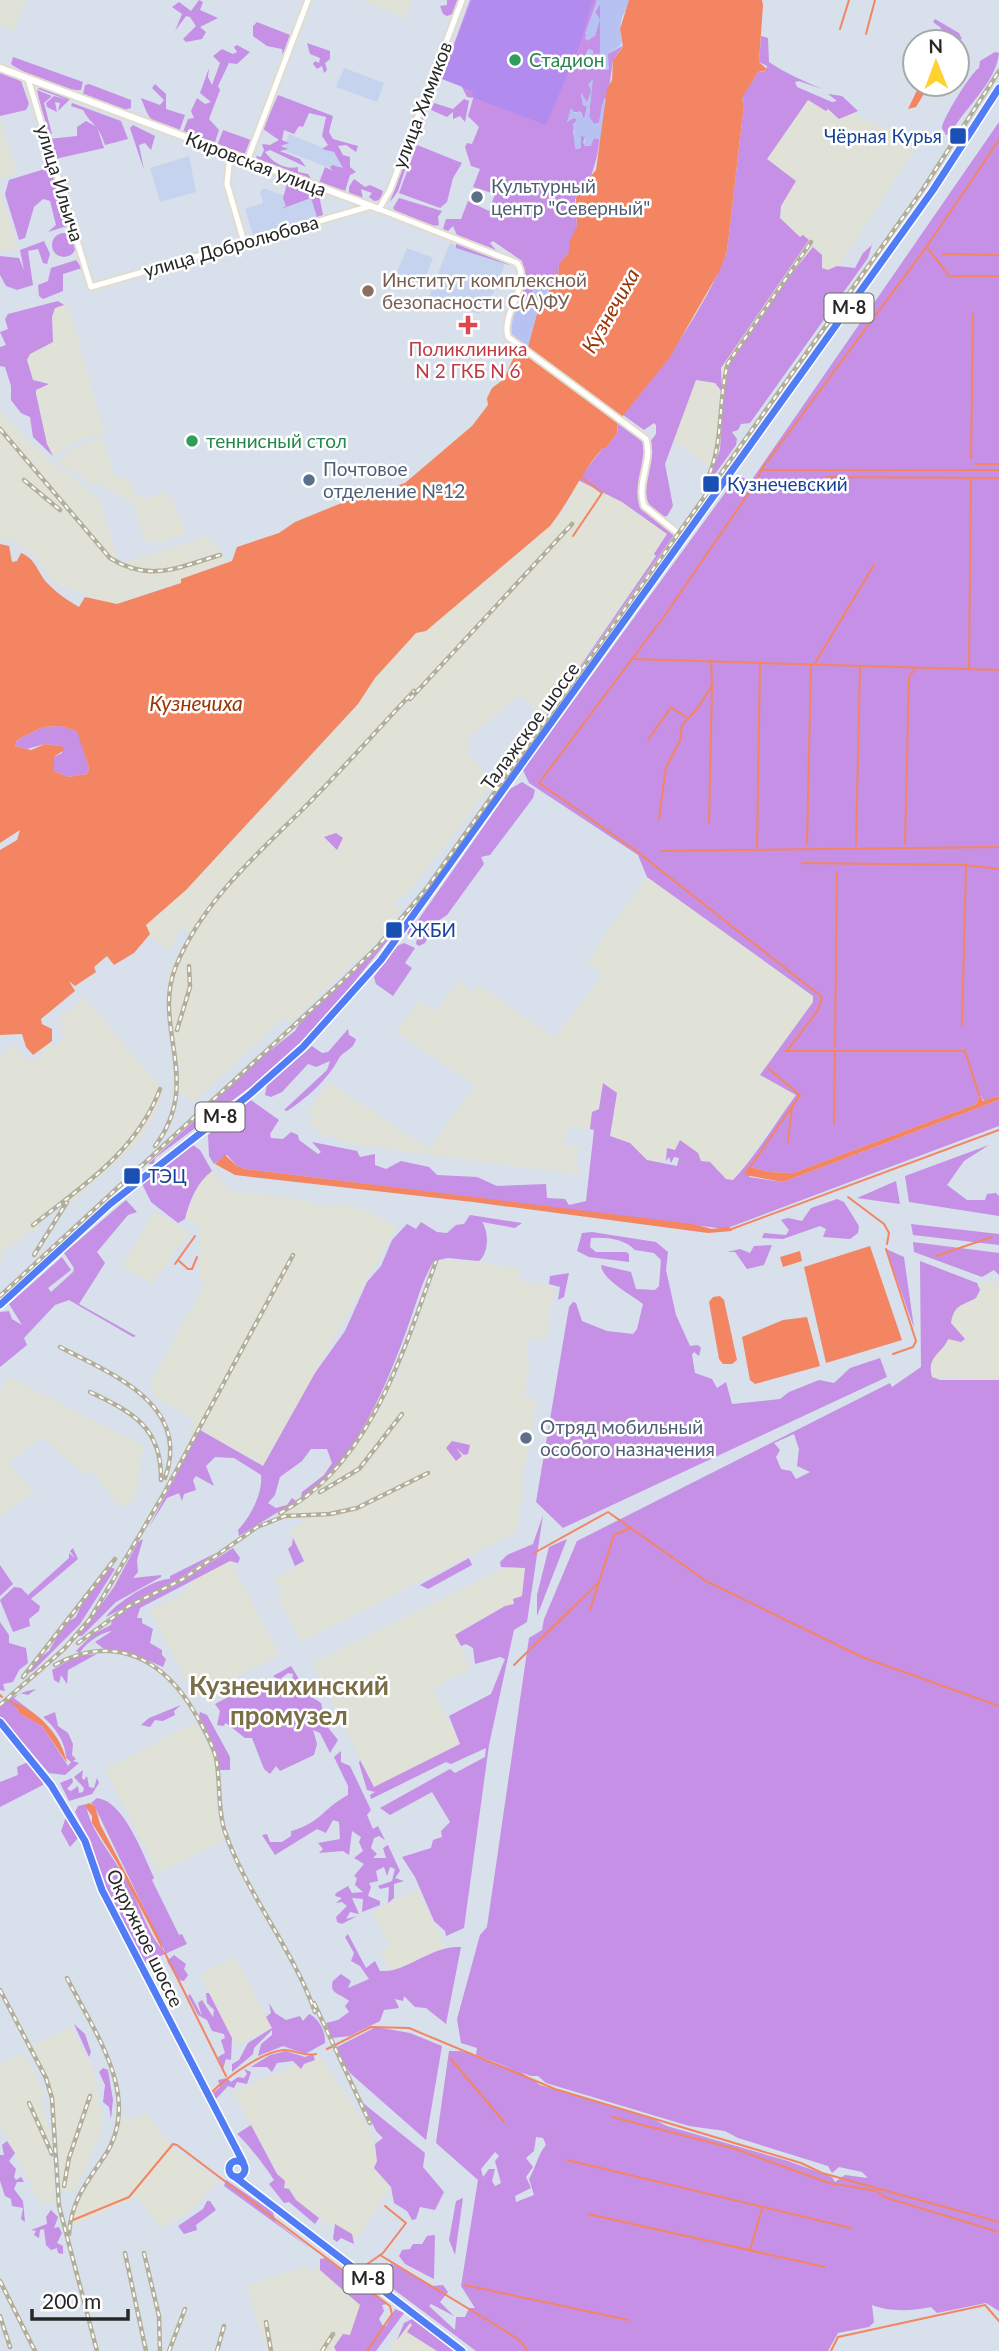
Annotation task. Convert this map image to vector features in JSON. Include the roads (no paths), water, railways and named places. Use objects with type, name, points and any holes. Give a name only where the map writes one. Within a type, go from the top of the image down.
[{"type":"main road","name":"Кировская улица","points":[[0,68],[379,209]]},
{"type":"main road","name":"Талажское шоссе","points":[[0,1305],[117,1198],[282,1066],[348,1000],[400,934],[926,200],[999,88]]},
{"type":"main road","name":"Окружное шоссе","points":[[0,1722],[51,1785],[85,1842],[102,1890],[229,2140],[262,2196]]},
{"type":"main road","name":"Окружное шоссе","points":[[229,2140],[232,2162],[229,2171],[235,2177],[461,2351]]},
{"type":"main road","points":[[232,2162],[244,2166],[242,2176],[235,2177]]},
{"type":"street","points":[[247,161],[308,0]]},
{"type":"street","name":"улица Химиков","points":[[379,209],[390,190],[462,0]]},
{"type":"street","name":"улица Ильича","points":[[28,79],[91,287]]},
{"type":"street","points":[[230,155],[227,184],[244,242]]},
{"type":"street","name":"улица Добролюбова","points":[[91,287],[371,206]]},
{"type":"street","name":"Кировская улица","points":[[379,209],[512,260],[520,267],[522,276],[506,327],[508,337],[646,439],[648,445],[641,492],[644,506],[684,538]]},
{"type":"water","name":"Кузнечиха","points":[[629,0],[762,0],[759,62],[768,70],[758,72],[742,98],[744,104],[727,251],[720,270],[670,357],[618,422],[617,433],[588,467],[550,526],[426,631],[416,633],[375,678],[358,704],[186,890],[146,925],[150,934],[134,953],[114,965],[107,956],[94,967],[96,972],[75,986],[69,981],[75,991],[41,1019],[42,1024],[52,1029],[52,1041],[33,1055],[26,1047],[22,1034],[0,1035],[0,850],[17,840],[20,830],[0,843],[0,544],[9,546],[12,562],[17,561],[21,553],[30,559],[47,583],[79,607],[85,597],[117,604],[181,583],[181,579],[232,561],[237,547],[279,533],[295,522],[344,502],[405,483],[472,426],[488,405],[487,398],[492,388],[504,379],[513,359],[528,347],[538,310],[558,275],[559,264],[569,252],[569,243],[577,226],[576,198],[580,192],[587,190],[589,178],[596,170],[613,60],[623,47],[620,29]],"holes":[[[60,726],[77,731],[89,768],[87,774],[68,777],[54,771],[54,757],[64,750],[61,746],[45,744],[31,750],[15,746],[17,740],[43,727]]]},
{"type":"water","points":[[913,98],[921,98],[916,107],[908,109]]},
{"type":"water","points":[[980,1095],[983,1101],[999,1096],[999,1100],[783,1182],[745,1175],[746,1170],[751,1167],[769,1172],[793,1173],[976,1104]]},
{"type":"water","points":[[225,1155],[237,1166],[246,1169],[692,1224],[712,1229],[729,1227],[732,1231],[708,1233],[473,1202],[235,1175],[215,1164]]},
{"type":"water","points":[[870,1246],[902,1340],[826,1363],[804,1267]]},
{"type":"water","points":[[800,1251],[802,1261],[783,1267],[780,1257]]},
{"type":"water","points":[[720,1296],[724,1300],[737,1360],[732,1364],[723,1364],[719,1359],[709,1302],[713,1297]]},
{"type":"water","points":[[807,1317],[820,1366],[755,1384],[750,1380],[742,1337],[783,1320]]},
{"type":"water","points":[[13,1702],[31,1711],[47,1725],[59,1742],[67,1763],[42,1726],[20,1714]]},
{"type":"water","points":[[88,1803],[95,1806],[100,1824],[160,1939],[164,1953],[117,1863],[92,1823],[92,1816],[85,1806]]},
{"type":"waterway","points":[[840,29],[849,0]]},
{"type":"waterway","points":[[866,34],[875,0]]},
{"type":"waterway","points":[[787,1051],[818,1010],[822,997],[635,850],[539,783],[665,615],[757,481],[761,470],[927,246],[999,140]]},
{"type":"waterway","points":[[927,247],[949,276],[999,276]]},
{"type":"waterway","points":[[943,254],[999,255]]},
{"type":"waterway","points":[[971,458],[973,314]]},
{"type":"waterway","points":[[975,464],[999,464]]},
{"type":"waterway","points":[[762,470],[999,470]]},
{"type":"waterway","points":[[573,536],[602,493],[580,476]]},
{"type":"waterway","points":[[826,477],[999,478]]},
{"type":"waterway","points":[[969,668],[971,478]]},
{"type":"waterway","points":[[815,663],[874,565]]},
{"type":"waterway","points":[[633,659],[999,670]]},
{"type":"waterway","points":[[659,819],[666,767],[680,741],[682,725],[698,708],[712,685],[711,661]]},
{"type":"waterway","points":[[757,849],[760,663]]},
{"type":"waterway","points":[[807,844],[811,666]]},
{"type":"waterway","points":[[856,845],[860,668]]},
{"type":"waterway","points":[[905,844],[909,677],[915,669]]},
{"type":"waterway","points":[[709,823],[712,686]]},
{"type":"waterway","points":[[648,740],[671,707],[686,717]]},
{"type":"waterway","points":[[662,851],[999,847]]},
{"type":"waterway","points":[[802,863],[966,865],[999,869]]},
{"type":"waterway","points":[[962,1025],[966,866]]},
{"type":"waterway","points":[[835,1046],[837,872]]},
{"type":"waterway","points":[[784,1051],[965,1051],[979,1095]]},
{"type":"waterway","points":[[834,1124],[835,1053]]},
{"type":"waterway","points":[[748,1170],[800,1095],[769,1069]]},
{"type":"waterway","points":[[788,1142],[792,1108]]},
{"type":"waterway","points":[[729,1230],[999,1130]]},
{"type":"waterway","points":[[848,1197],[884,1224],[889,1233],[887,1244]]},
{"type":"waterway","points":[[175,1264],[195,1236]]},
{"type":"waterway","points":[[936,1256],[992,1237]]},
{"type":"waterway","points":[[886,1249],[916,1341],[913,1347],[893,1354]]},
{"type":"waterway","points":[[179,1261],[192,1269],[197,1257]]},
{"type":"waterway","points":[[534,1553],[608,1512],[706,1581],[862,1657],[999,1706]]},
{"type":"waterway","points":[[590,1610],[614,1535],[631,1528]]},
{"type":"waterway","points":[[514,1665],[598,1583]]},
{"type":"waterway","points":[[10,1701],[17,1706]]},
{"type":"waterway","points":[[165,1953],[226,2076]]},
{"type":"waterway","points":[[327,2049],[371,2027],[409,2028],[555,2089],[801,2163],[822,2173],[999,2222]]},
{"type":"waterway","points":[[212,2092],[235,2073],[266,2055],[284,2050],[307,2055],[316,2054]]},
{"type":"waterway","points":[[451,2059],[504,2122]]},
{"type":"waterway","points":[[612,2117],[732,2148],[829,2183],[877,2191],[884,2197],[999,2232]]},
{"type":"waterway","points":[[73,2220],[129,2197],[173,2144],[177,2145],[390,2306],[392,2314],[367,2351]]},
{"type":"waterway","points":[[567,2160],[851,2228]]},
{"type":"waterway","points":[[366,2265],[383,2253],[406,2223],[385,2206]]},
{"type":"waterway","points":[[750,2250],[762,2209]]},
{"type":"waterway","points":[[588,2214],[825,2267]]},
{"type":"waterway","points":[[380,2255],[507,2332],[522,2342],[527,2351]]},
{"type":"waterway","points":[[465,2285],[628,2320]]},
{"type":"waterway","points":[[831,2351],[838,2337],[985,2305],[999,2321]]},
{"type":"railway","points":[[0,1296],[339,984],[378,946],[426,889],[923,189],[999,71]]},
{"type":"railway","points":[[706,482],[716,453],[728,363],[811,242]]},
{"type":"railway","points":[[0,429],[110,558],[125,566],[152,571],[178,568],[220,555]]},
{"type":"railway","points":[[24,480],[60,510]]},
{"type":"railway","points":[[410,699],[572,524]]},
{"type":"railway","points":[[155,1146],[169,1122],[175,1099],[177,1077],[169,1011],[170,989],[176,966],[187,943],[214,902],[247,864],[414,691]]},
{"type":"railway","points":[[177,1030],[190,987],[189,966]]},
{"type":"railway","points":[[33,1225],[90,1181],[123,1149],[138,1131],[160,1089]]},
{"type":"railway","points":[[34,1255],[67,1202]]},
{"type":"railway","points":[[0,1705],[64,1649],[90,1619],[162,1497],[293,1255]]},
{"type":"railway","points":[[280,1513],[311,1492],[338,1466],[360,1436],[380,1403],[396,1367],[436,1261]]},
{"type":"railway","points":[[60,1347],[123,1381],[157,1411],[167,1430],[170,1452],[165,1478]]},
{"type":"railway","points":[[90,1392],[119,1407],[142,1424],[156,1447],[161,1480]]},
{"type":"railway","points":[[320,1492],[359,1469],[402,1414]]},
{"type":"railway","points":[[78,1643],[129,1606],[183,1579],[257,1527],[285,1516],[330,1514],[357,1508],[428,1473]]},
{"type":"railway","points":[[23,1677],[115,1559]]},
{"type":"railway","points":[[55,1665],[77,1655],[98,1651],[118,1652],[154,1666],[184,1696],[214,1752],[223,1823],[234,1855],[295,1967],[315,2012]]},
{"type":"railway","points":[[67,1978],[111,2066],[119,2112],[115,2135],[76,2202],[69,2234]]},
{"type":"railway","points":[[0,1990],[46,2078],[52,2098],[59,2206],[97,2351]]},
{"type":"railway","points":[[314,2003],[370,2123]]},
{"type":"railway","points":[[64,2186],[69,2158],[90,2096]]},
{"type":"railway","points":[[29,2103],[52,2154]]},
{"type":"railway","points":[[125,2253],[146,2351]]},
{"type":"railway","points":[[144,2253],[159,2316],[160,2351]]},
{"type":"railway","points":[[0,2281],[35,2351]]},
{"type":"railway","points":[[169,2351],[185,2309]]},
{"type":"railway","points":[[0,2316],[10,2347]]},
{"type":"railway","points":[[266,2322],[271,2351]]},
{"type":"railway","points":[[217,2351],[224,2326]]},
{"type":"railway","points":[[322,2351],[333,2334]]},
{"type":"place","name":"Стадион","points":[[515,60]]},
{"type":"place","name":"Чёрная Курья","points":[[958,136]]},
{"type":"place","name":"Культурный центр \"Северный\"","points":[[477,197]]},
{"type":"place","name":"Институт комплексной безопасности С(А)ФУ","points":[[368,291]]},
{"type":"place","name":"Поликлиника N 2 ГКБ N 6","points":[[468,325]]},
{"type":"place","name":"теннисный стол","points":[[192,441]]},
{"type":"place","name":"Почтовое отделение №12","points":[[309,480]]},
{"type":"place","name":"Кузнечевский","points":[[711,484]]},
{"type":"place","name":"ЖБИ","points":[[394,930]]},
{"type":"place","name":"ТЭЦ","points":[[132,1176]]},
{"type":"place","name":"Отряд мобильный особого назначения","points":[[526,1438]]},
{"type":"district","name":"Кузнечихинский промузел","points":[[289,1701]]}]
